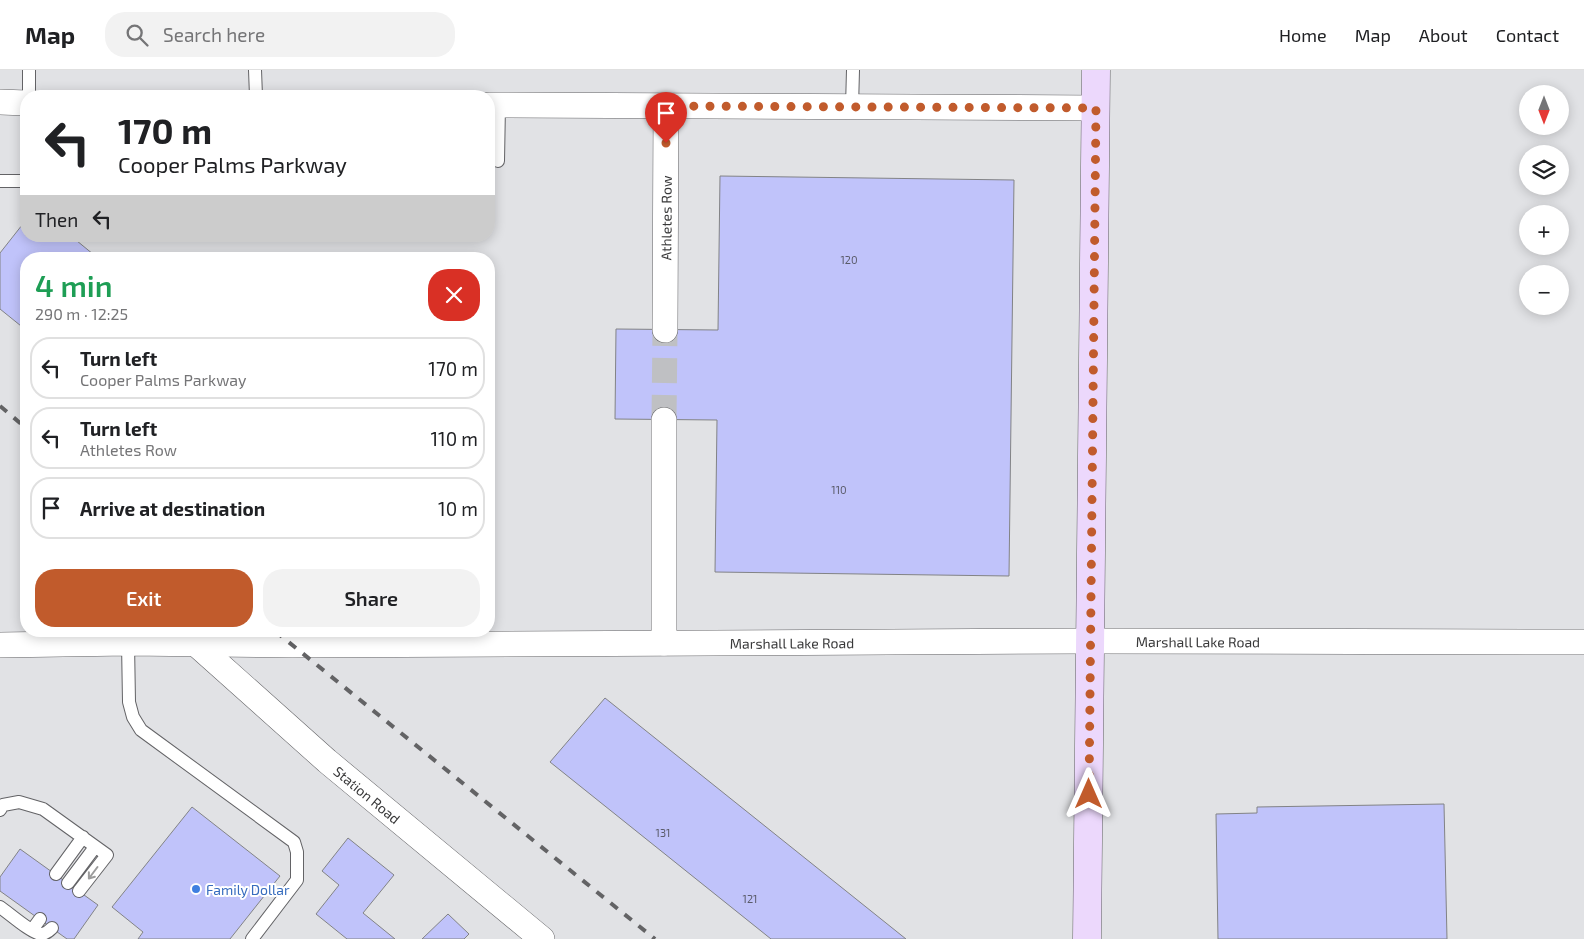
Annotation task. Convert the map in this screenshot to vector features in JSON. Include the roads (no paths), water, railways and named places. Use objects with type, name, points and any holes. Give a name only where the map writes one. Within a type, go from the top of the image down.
[{"type":"street","points":[[1086,939],[1096,70]]},
{"type":"street","points":[[0,102],[20,102]]},
{"type":"street","points":[[495,105],[1096,108]]},
{"type":"street","name":"Athletes Row","points":[[665,330],[666,106]]},
{"type":"street","points":[[664,420],[664,643]]},
{"type":"street","name":"Marshall Lake Road","points":[[0,646],[128,643],[196,644],[311,638],[417,637],[664,643],[1090,641],[1584,642]]},
{"type":"street","name":"Station Road","points":[[196,644],[327,761],[542,939]]},
{"type":"lane","points":[[29,70],[29,90]]},
{"type":"lane","points":[[255,70],[256,90]]},
{"type":"lane","points":[[852,107],[853,70]]},
{"type":"lane","points":[[495,119],[498,161]]},
{"type":"lane","points":[[0,180],[20,181]]},
{"type":"lane","points":[[128,643],[130,702],[133,717],[141,730],[294,842],[297,852],[297,880],[252,939]]},
{"type":"lane","points":[[0,810],[3,805],[19,802],[43,809],[107,855],[79,891]]},
{"type":"lane","points":[[56,874],[82,837]]},
{"type":"lane","points":[[68,883],[95,847]]},
{"type":"lane","points":[[0,907],[24,916],[32,930],[40,934],[47,933],[52,928]]},
{"type":"lane","points":[[32,930],[40,919]]},
{"type":"tunnel","points":[[664,420],[665,330]]},
{"type":"railway","points":[[0,406],[20,423]]},
{"type":"railway","points":[[282,637],[655,939]]},
{"type":"place","name":"Family Dollar","points":[[196,889]]}]
